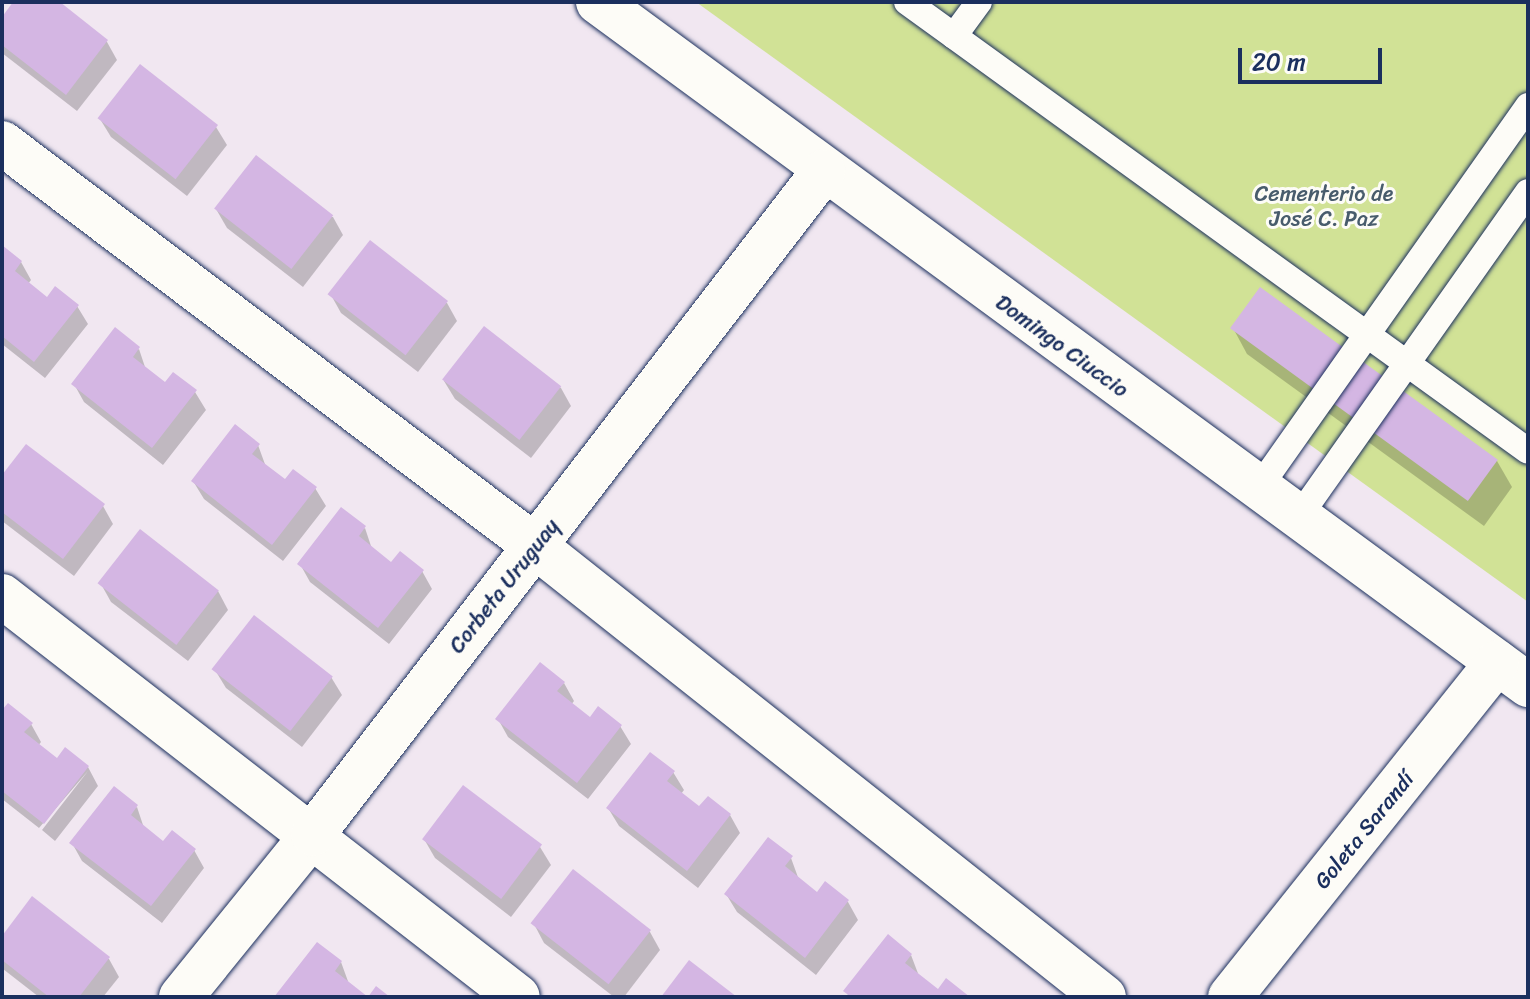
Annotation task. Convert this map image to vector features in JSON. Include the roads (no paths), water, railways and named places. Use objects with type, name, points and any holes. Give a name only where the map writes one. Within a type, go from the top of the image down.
[{"type":"street","name":"Domingo Ciuccio","points":[[598,2],[823,172],[1512,674]]},
{"type":"street","points":[[2,143],[535,546],[1104,997]]},
{"type":"street","name":"Corbeta Uruguay","points":[[181,997],[313,834],[823,172]]},
{"type":"street","points":[[2,596],[313,834],[518,997]]},
{"type":"street","name":"Goleta Sarandí","points":[[1230,997],[1512,674]]},
{"type":"lane","points":[[907,2],[1528,451]]},
{"type":"lane","points":[[954,36],[979,2]]},
{"type":"lane","points":[[1258,489],[1528,106]]},
{"type":"lane","points":[[1298,518],[1528,192]]},
{"type":"park label","name":"Cementerio de José C. Paz","points":[[1324,206]]}]
